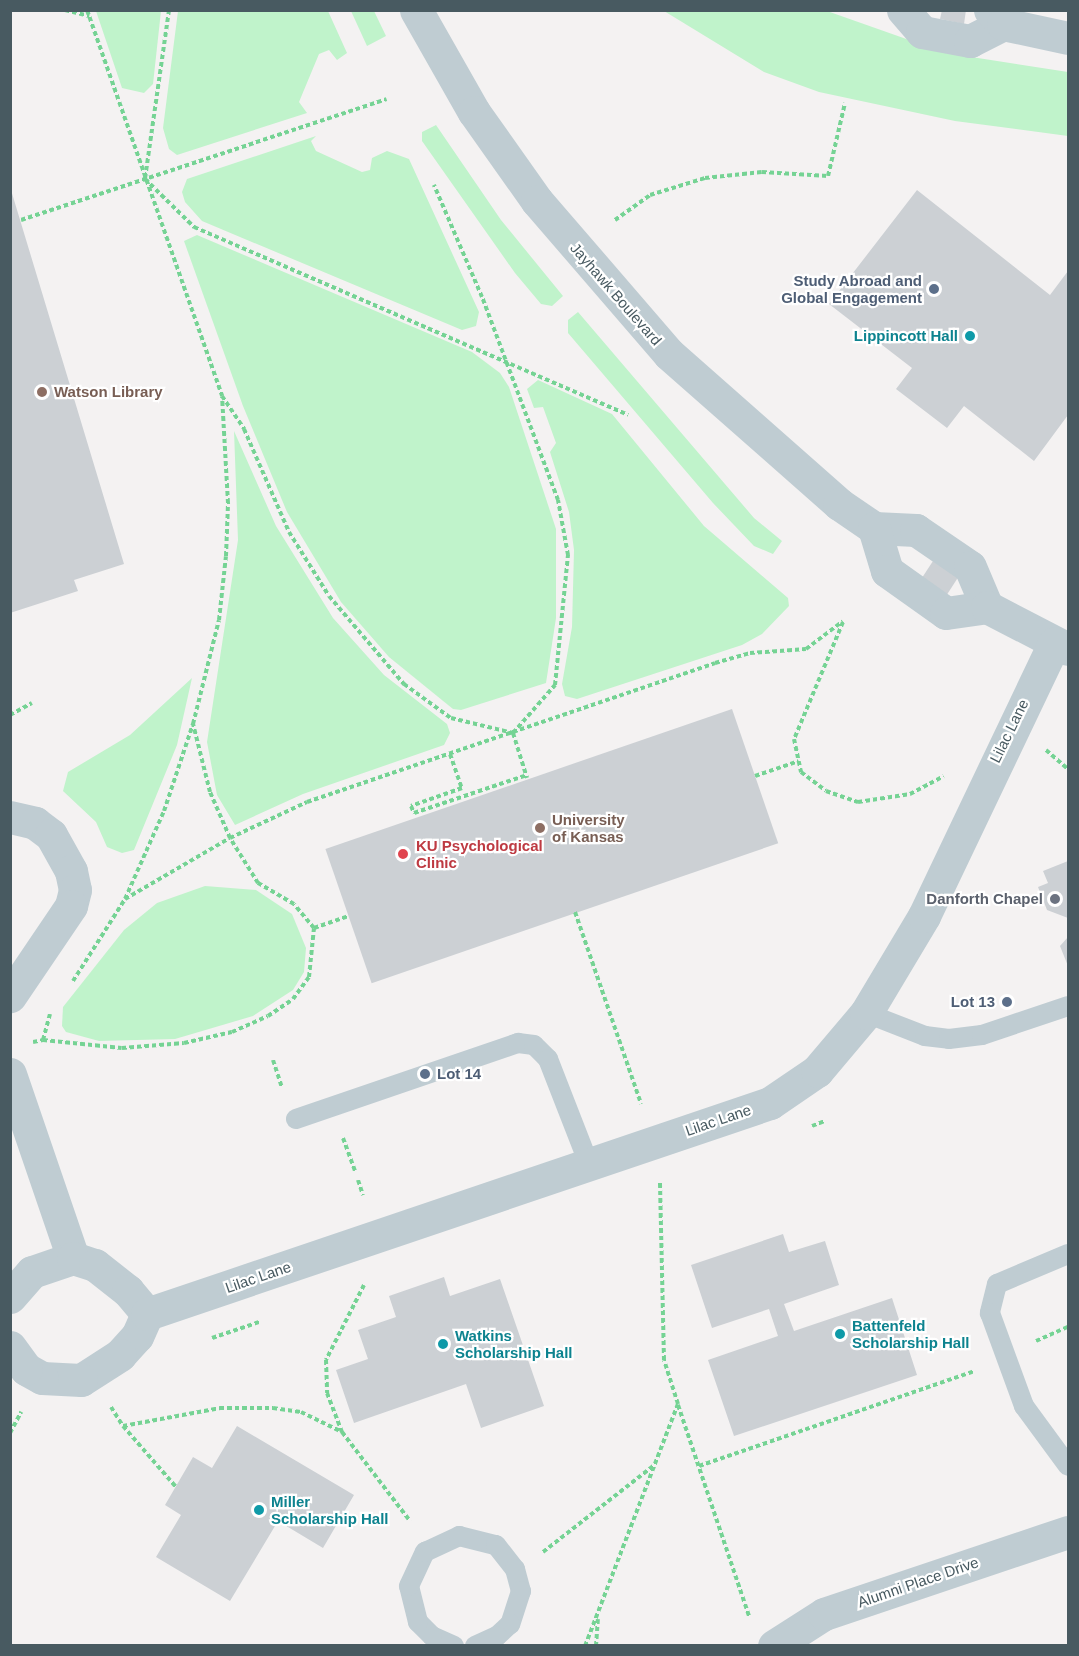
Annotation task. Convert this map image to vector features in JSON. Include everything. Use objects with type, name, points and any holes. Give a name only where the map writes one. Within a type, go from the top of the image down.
[{"type":"street","name":"Jayhawk Boulevard","points":[[416,10],[474,112],[599,278],[728,408],[874,528]]},
{"type":"street","points":[[903,10],[922,32],[970,41],[996,17],[1064,28]]},
{"type":"street","points":[[987,607],[970,567],[916,530],[874,528],[887,571],[946,613],[987,607],[1061,646]]},
{"type":"street","name":"Lilac Lane","points":[[147,1314],[770,1103],[817,1071],[866,1012],[924,916],[1061,646]]},
{"type":"street","points":[[10,817],[35,823],[51,835],[71,871],[75,890],[71,906],[10,996]]},
{"type":"street","points":[[10,1074],[73,1258]]},
{"type":"street","points":[[10,1297],[32,1272],[73,1258],[94,1265],[111,1277],[147,1314],[137,1336],[120,1355],[81,1380],[42,1378],[12,1352]]},
{"type":"street","name":"Alumni Place Drive","points":[[764,1637],[824,1614],[1068,1532]]},
{"type":"lane","points":[[866,1012],[926,1036],[949,1039],[982,1035],[1068,1006]]},
{"type":"lane","points":[[296,1119],[526,1044],[548,1059],[589,1164]]},
{"type":"lane","points":[[1068,1254],[998,1284],[990,1313],[1005,1361],[1024,1406],[1068,1466]]},
{"type":"lane","points":[[454,1646],[429,1641],[414,1613],[409,1586],[415,1567],[430,1548],[459,1536],[478,1537],[496,1545],[515,1569],[521,1591],[510,1624],[497,1636],[475,1646]]},
{"type":"path","points":[[65,10],[89,16]]},
{"type":"path","points":[[87,10],[222,396],[244,429],[289,532],[366,645],[404,684],[451,718],[513,733]]},
{"type":"path","points":[[145,179],[169,10]]},
{"type":"path","points":[[21,220],[386,99]]},
{"type":"path","points":[[615,220],[650,195],[705,178],[762,172],[828,176],[845,103]]},
{"type":"path","points":[[145,179],[194,226],[628,415]]},
{"type":"path","points":[[434,185],[506,362],[558,500],[568,555],[555,685],[513,733]]},
{"type":"path","points":[[67,989],[125,899],[164,811],[193,724],[219,620],[226,556],[228,503],[222,396]]},
{"type":"path","points":[[125,899],[230,838],[307,802],[750,653],[806,649],[843,621],[794,739],[801,772],[826,791],[858,802],[910,794],[954,771]]},
{"type":"path","points":[[10,715],[32,703]]},
{"type":"path","points":[[32,1042],[43,1040],[161,1047],[232,1032],[268,1016],[303,989],[314,962],[314,928],[294,904],[258,883],[230,838],[210,792],[193,724]]},
{"type":"path","points":[[450,754],[462,788],[411,806],[414,813],[527,776],[513,733]]},
{"type":"path","points":[[1042,747],[1068,769]]},
{"type":"path","points":[[755,776],[799,761]]},
{"type":"path","points":[[574,912],[657,1141],[664,1360],[699,1466],[764,1637]]},
{"type":"path","points":[[314,928],[349,916]]},
{"type":"path","points":[[43,1040],[54,1008]]},
{"type":"path","points":[[273,1060],[284,1095]]},
{"type":"path","points":[[343,1138],[355,1171]]},
{"type":"path","points":[[358,1180],[363,1195]]},
{"type":"path","points":[[364,1285],[326,1360],[327,1393],[342,1432],[430,1548]]},
{"type":"path","points":[[699,1466],[1024,1355],[1035,1341],[1068,1327]]},
{"type":"path","points":[[104,1397],[123,1426],[176,1487]]},
{"type":"path","points":[[585,1646],[678,1404]]},
{"type":"path","points":[[123,1426],[220,1408],[273,1408],[300,1412],[342,1432]]},
{"type":"path","points":[[515,1569],[566,1538],[654,1466]]},
{"type":"path","points":[[596,1646],[598,1615]]},
{"type":"green space","points":[[96,11],[161,11],[153,84],[144,93],[122,88]]},
{"type":"green space","points":[[178,11],[328,11],[347,53],[337,60],[329,50],[319,54],[299,102],[307,113],[177,155],[169,149],[163,128]]},
{"type":"green space","points":[[351,11],[374,11],[386,36],[367,46]]},
{"type":"green space","points":[[664,11],[827,11],[946,53],[1068,72],[1068,136],[955,121],[819,92],[764,72]]},
{"type":"green space","points":[[436,125],[501,220],[563,296],[552,306],[541,304],[515,273],[422,141],[422,132]]},
{"type":"green space","points":[[316,136],[311,141],[316,151],[362,172],[370,170],[372,158],[387,151],[409,159],[479,312],[476,326],[462,330],[202,221],[185,202],[182,192],[187,179]]},
{"type":"green space","points":[[197,235],[472,352],[500,373],[509,387],[556,529],[556,618],[546,683],[461,710],[453,709],[389,657],[341,602],[287,512],[243,406],[184,241]]},
{"type":"green space","points":[[578,312],[754,518],[782,541],[773,554],[754,546],[713,503],[568,333],[568,320]]},
{"type":"green space","points":[[538,380],[612,414],[704,526],[788,598],[789,606],[762,634],[742,645],[577,699],[565,696],[562,684],[572,627],[574,550],[569,512],[550,452],[556,443],[543,407],[534,408],[527,389]]},
{"type":"green space","points":[[234,431],[276,526],[333,618],[384,675],[447,724],[450,733],[444,745],[303,794],[235,825],[217,795],[207,742],[238,540]]},
{"type":"green space","points":[[192,678],[177,745],[134,850],[122,853],[107,847],[96,822],[63,791],[68,772],[130,735]]},
{"type":"green space","points":[[205,886],[256,890],[292,914],[306,948],[304,972],[293,990],[253,1016],[175,1039],[99,1041],[66,1032],[62,1026],[63,1007],[124,930],[157,903]]},
{"type":"building","points":[[942,10],[966,10],[964,24],[940,19]]},
{"type":"building","name":"Watson Library","points":[[11,190],[124,564],[74,580],[78,591],[10,613]]},
{"type":"building","name":"Lippincott Hall","points":[[917,190],[1050,295],[1068,271],[1068,415],[1034,461],[964,406],[947,428],[896,389],[912,368],[829,304]]},
{"type":"building","points":[[933,561],[958,577],[947,595],[922,579]]},
{"type":"building","points":[[732,709],[778,843],[372,983],[325,849]]},
{"type":"building","name":"Danforth Chapel","points":[[1068,861],[1068,918],[1047,910],[1038,887],[1048,883],[1043,871]]},
{"type":"building","name":"Danforth Chapel","points":[[1068,937],[1068,966],[1060,946]]},
{"type":"building","name":"Battenfeld Scholarship Hall","points":[[783,1234],[789,1252],[825,1241],[839,1285],[784,1304],[794,1331],[892,1298],[917,1375],[734,1436],[708,1360],[778,1336],[769,1309],[712,1328],[691,1265]]},
{"type":"building","name":"Watkins Scholarship Hall","points":[[444,1277],[450,1296],[500,1279],[544,1406],[481,1428],[466,1384],[354,1423],[336,1370],[368,1359],[358,1330],[396,1317],[389,1296]]},
{"type":"building","name":"Miller Scholarship Hall","points":[[237,1426],[354,1495],[323,1548],[278,1521],[230,1601],[156,1557],[181,1515],[165,1505],[193,1457],[212,1468]]},
{"type":"place","name":"Study Abroad and Global Engagement","points":[[934,289]]},
{"type":"place","name":"Lippincott Hall","points":[[970,336]]},
{"type":"place","name":"Watson Library","points":[[42,392]]},
{"type":"place","name":"University of Kansas","points":[[540,828]]},
{"type":"place","name":"KU Psychological Clinic","points":[[403,854]]},
{"type":"place","name":"Danforth Chapel","points":[[1055,899]]},
{"type":"place","name":"Lot 13","points":[[1007,1002]]},
{"type":"place","name":"Lot 14","points":[[425,1074]]},
{"type":"place","name":"Battenfeld Scholarship Hall","points":[[840,1334]]},
{"type":"place","name":"Watkins Scholarship Hall","points":[[443,1344]]},
{"type":"place","name":"Miller Scholarship Hall","points":[[259,1510]]}]
